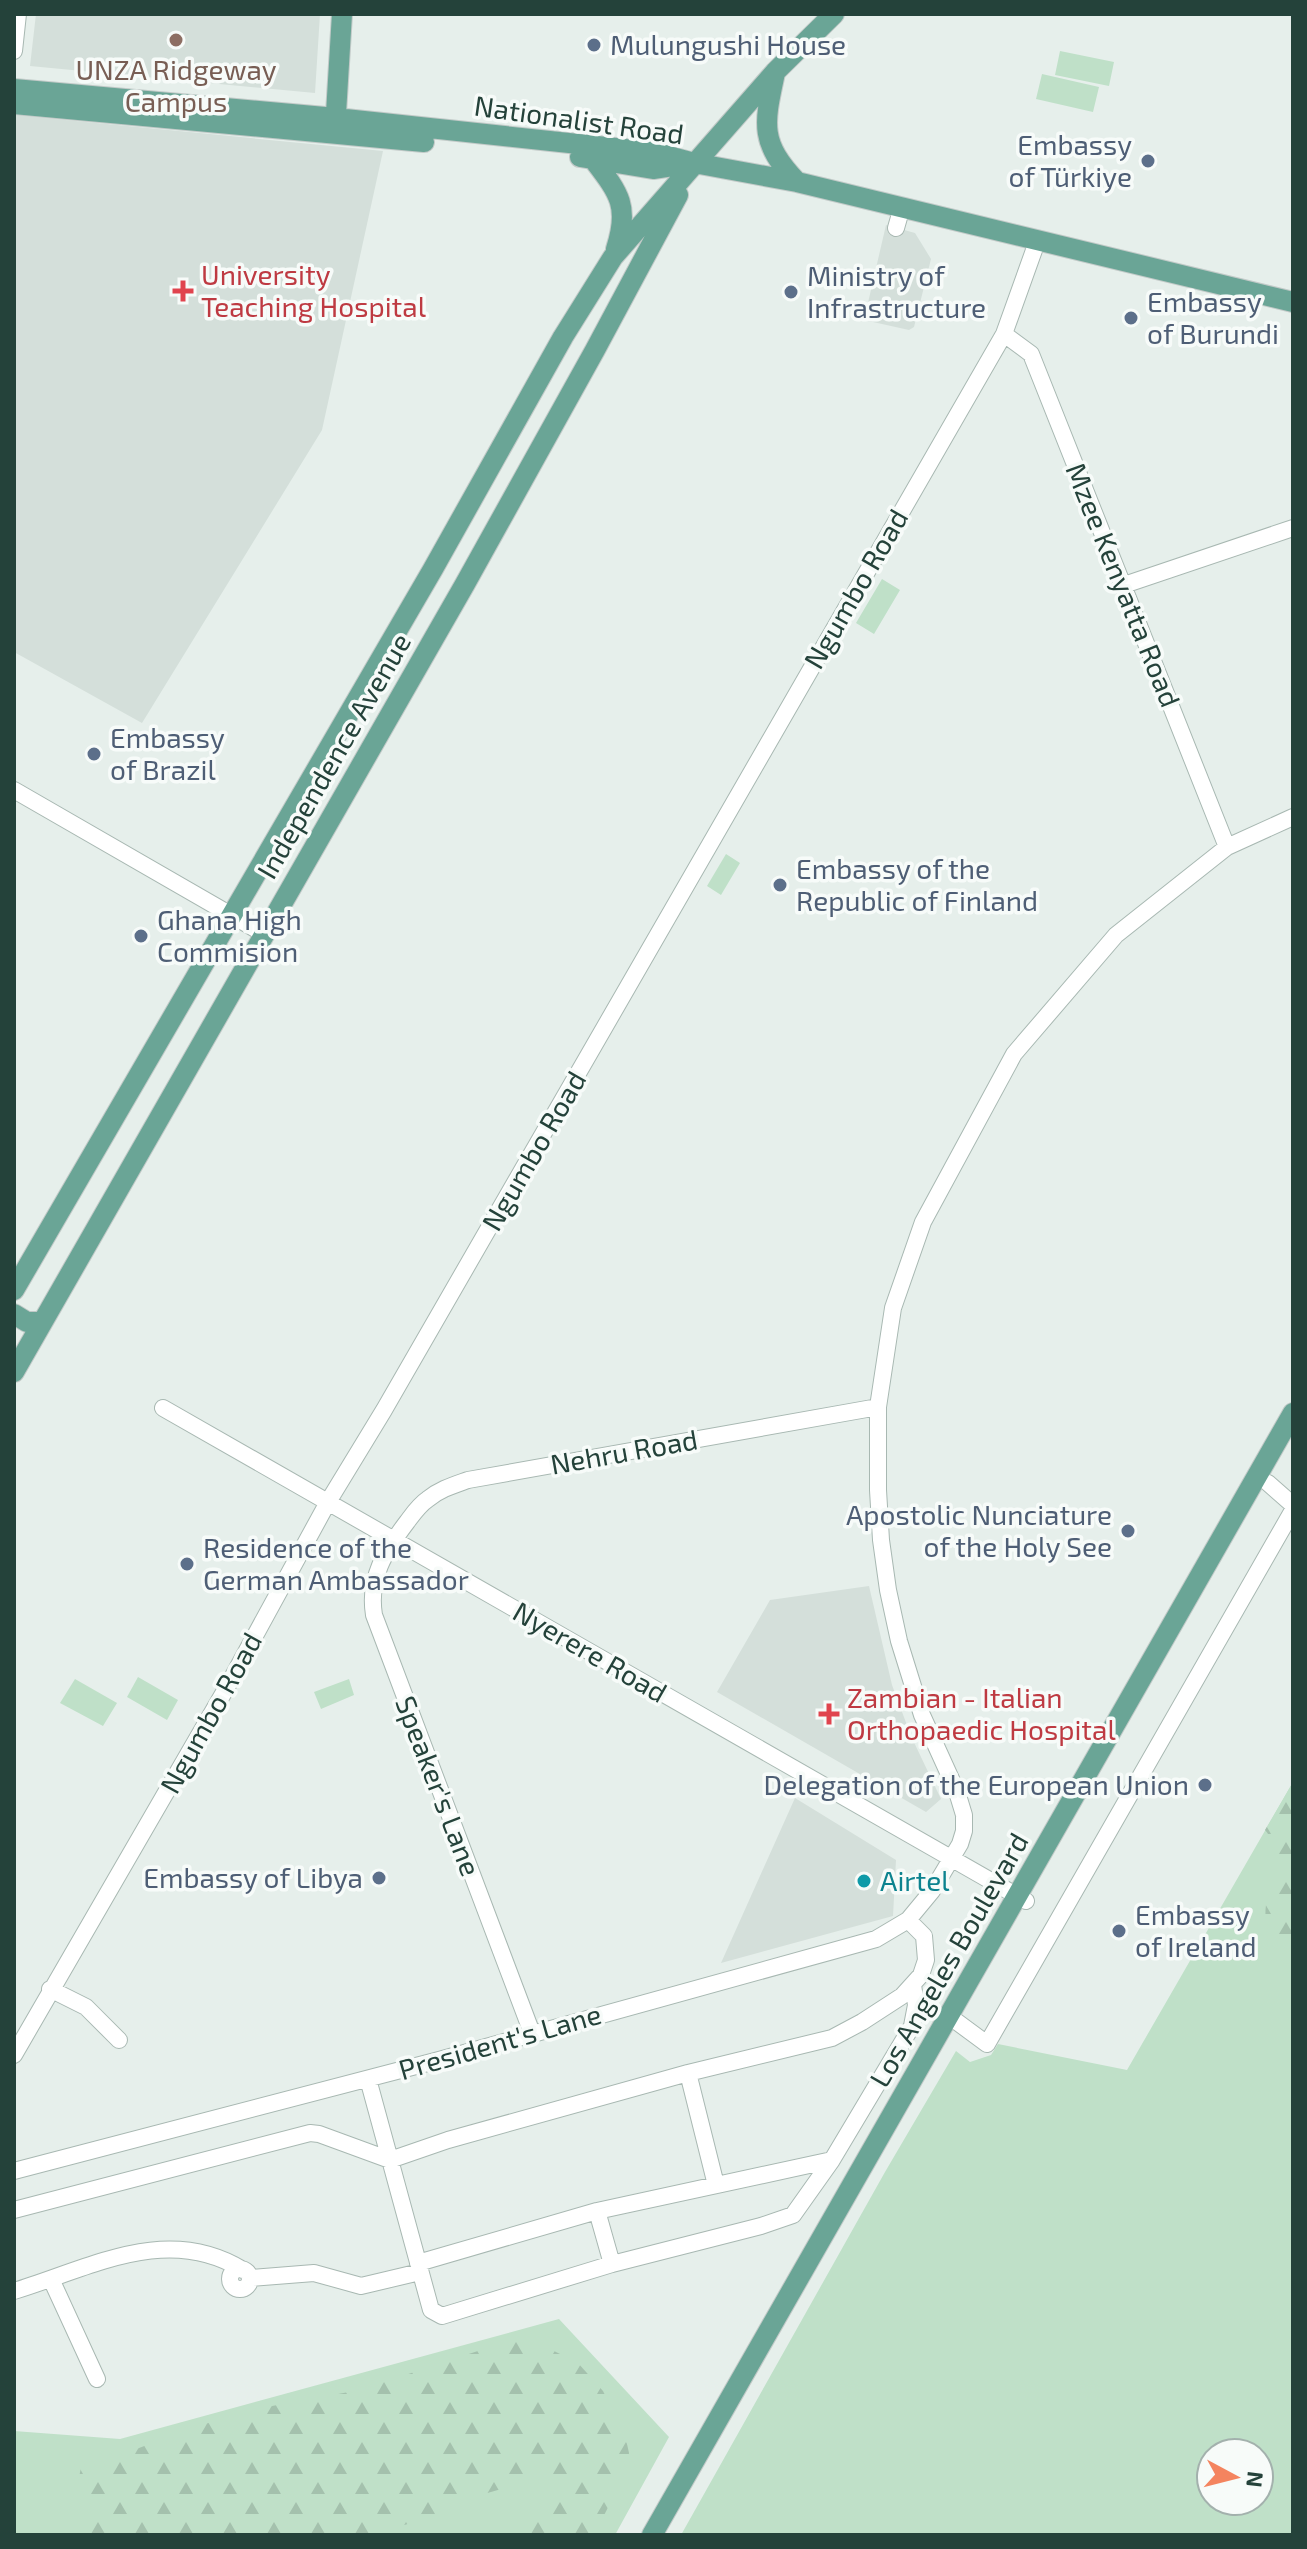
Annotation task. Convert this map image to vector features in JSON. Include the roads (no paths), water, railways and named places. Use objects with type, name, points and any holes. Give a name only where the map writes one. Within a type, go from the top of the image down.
[{"type":"main road","points":[[335,125],[342,14]]},
{"type":"main road","name":"Independence Avenue","points":[[14,1290],[433,569],[563,337],[613,257],[775,72],[834,14]]},
{"type":"main road","points":[[775,72],[767,106],[768,141],[774,155],[797,182]]},
{"type":"main road","name":"Nationalist Road","points":[[14,89],[335,125],[653,169],[694,163]]},
{"type":"main road","name":"Nationalist Road","points":[[14,104],[335,125],[653,152],[694,163]]},
{"type":"main road","points":[[593,159],[617,191],[623,212],[623,226],[613,257]]},
{"type":"main road","points":[[694,163],[797,182],[1293,302]]},
{"type":"main road","name":"Independence Avenue","points":[[14,1372],[465,584],[694,163]]},
{"type":"main road","points":[[433,569],[465,584]]},
{"type":"main road","points":[[14,1315],[37,1330]]},
{"type":"main road","name":"Los Angeles Boulevard","points":[[1022,1899],[1293,1413]]},
{"type":"main road","name":"Los Angeles Boulevard","points":[[652,2535],[1293,1438]]},
{"type":"main road","name":"Los Angeles Boulevard","points":[[663,2535],[953,2019]]},
{"type":"street","points":[[14,51],[18,14]]},
{"type":"street","points":[[896,228],[902,207]]},
{"type":"street","name":"Ngumbo Road","points":[[14,2055],[167,1792],[328,1502],[392,1397],[1004,334],[1038,239]]},
{"type":"street","name":"Mzee Kenyatta Road","points":[[1004,334],[1031,354],[1227,847]]},
{"type":"street","points":[[1124,585],[1293,528]]},
{"type":"street","points":[[14,790],[264,934]]},
{"type":"street","name":"President's Lane","points":[[14,2171],[368,2079],[876,1939],[908,1920],[932,1891],[964,1831],[964,1815],[957,1792],[922,1715],[899,1641],[888,1590],[878,1490],[878,1407],[893,1308],[923,1222],[1014,1054],[1116,935],[1227,847],[1293,817]]},
{"type":"street","name":"Nehru Road","points":[[393,1540],[427,1499],[444,1488],[468,1480],[878,1407]]},
{"type":"street","name":"Nyerere Road","points":[[163,1408],[1022,1899]]},
{"type":"street","points":[[953,2019],[987,2044],[1293,1507],[1268,1483]]},
{"type":"street","name":"Speaker's Lane","points":[[393,1540],[373,1582],[374,1615],[532,2033]]},
{"type":"street","points":[[14,2210],[299,2134],[319,2134],[390,2160],[448,2140],[688,2073],[832,2038],[882,2010],[921,1975],[926,1960],[924,1936],[908,1920]]},
{"type":"street","points":[[368,2079],[431,2310],[442,2316],[612,2264],[793,2215],[832,2160],[912,2026],[916,2005],[913,1985]]},
{"type":"street","points":[[50,1989],[86,2007],[119,2040]]},
{"type":"street","points":[[688,2073],[716,2185]]},
{"type":"street","points":[[14,2291],[152,2248],[209,2253],[246,2274],[314,2273],[361,2286],[597,2211],[832,2160]]},
{"type":"street","points":[[597,2211],[612,2264]]},
{"type":"street","points":[[209,2253],[236,2289],[241,2290],[249,2283],[246,2274]]},
{"type":"street","points":[[51,2279],[97,2379]]},
{"type":"place","name":"UNZA Ridgeway Campus","points":[[176,40]]},
{"type":"place","name":"Mulungushi House","points":[[594,45]]},
{"type":"place","name":"Embassy of Türkiye","points":[[1148,161]]},
{"type":"place","name":"University Teaching Hospital","points":[[183,291]]},
{"type":"place","name":"Ministry of Infrastructure","points":[[791,292]]},
{"type":"place","name":"Embassy of Burundi","points":[[1131,318]]},
{"type":"place","name":"Embassy of Brazil","points":[[94,754]]},
{"type":"place","name":"Embassy of the Republic of Finland","points":[[780,885]]},
{"type":"place","name":"Ghana High Commision","points":[[141,936]]},
{"type":"place","name":"Apostolic Nunciature of the Holy See","points":[[1128,1531]]},
{"type":"place","name":"Residence of the German Ambassador","points":[[187,1564]]},
{"type":"place","name":"Zambian - Italian Orthopaedic Hospital","points":[[829,1714]]},
{"type":"place","name":"Delegation of the European Union","points":[[1205,1785]]},
{"type":"place","name":"Embassy of Libya","points":[[379,1878]]},
{"type":"place","name":"Airtel","points":[[864,1881]]},
{"type":"place","name":"Embassy of Ireland","points":[[1119,1931]]}]
